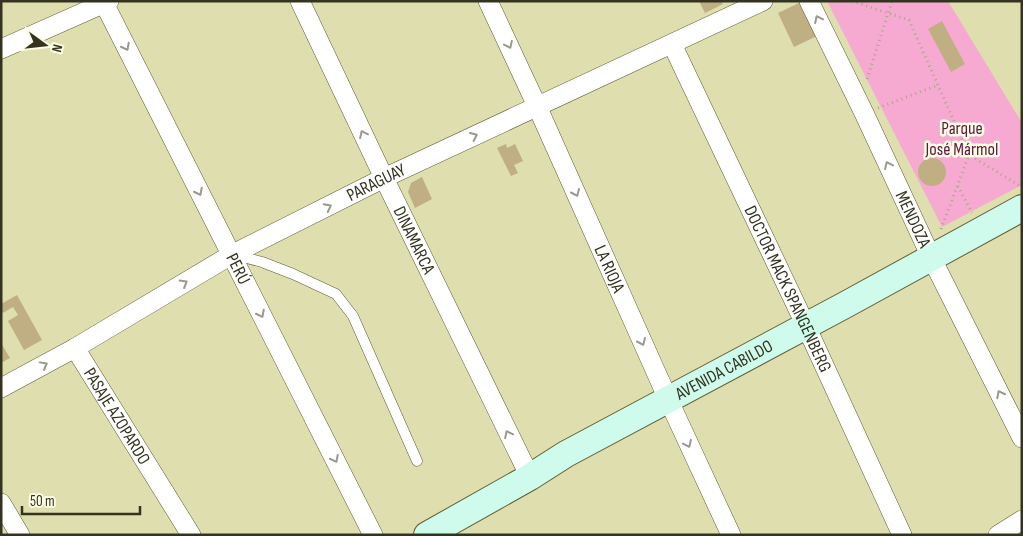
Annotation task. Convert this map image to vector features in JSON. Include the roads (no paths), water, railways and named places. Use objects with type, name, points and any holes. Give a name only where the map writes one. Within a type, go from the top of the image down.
[{"type":"street","name":"DINAMARCA","points":[[300,1],[530,477]]},
{"type":"street","name":"LA RIOJA","points":[[488,1],[731,535]]},
{"type":"street","name":"PARAGUAY","points":[[1,388],[75,348],[231,255],[384,178],[763,1]]},
{"type":"street","name":"MENDOZA","points":[[809,1],[862,108],[931,257],[1022,438]]},
{"type":"street","points":[[1,48],[105,2]]},
{"type":"street","name":"PERÚ","points":[[105,2],[373,535]]},
{"type":"street","name":"DOCTOR MACK SPANGENBERG","points":[[672,44],[806,326],[902,535]]},
{"type":"street","name":"AVENIDA CABILDO","points":[[427,535],[530,477],[566,454],[1022,208]]},
{"type":"street","name":"PASAJE AZOPARDO","points":[[75,348],[190,535]]},
{"type":"street","points":[[1,503],[20,535]]},
{"type":"street","points":[[998,535],[1022,520]]},
{"type":"lane","points":[[231,255],[262,262],[336,294],[353,316],[417,461]]},
{"type":"park label","name":"Parque José Mármol","points":[[962,138]]}]
